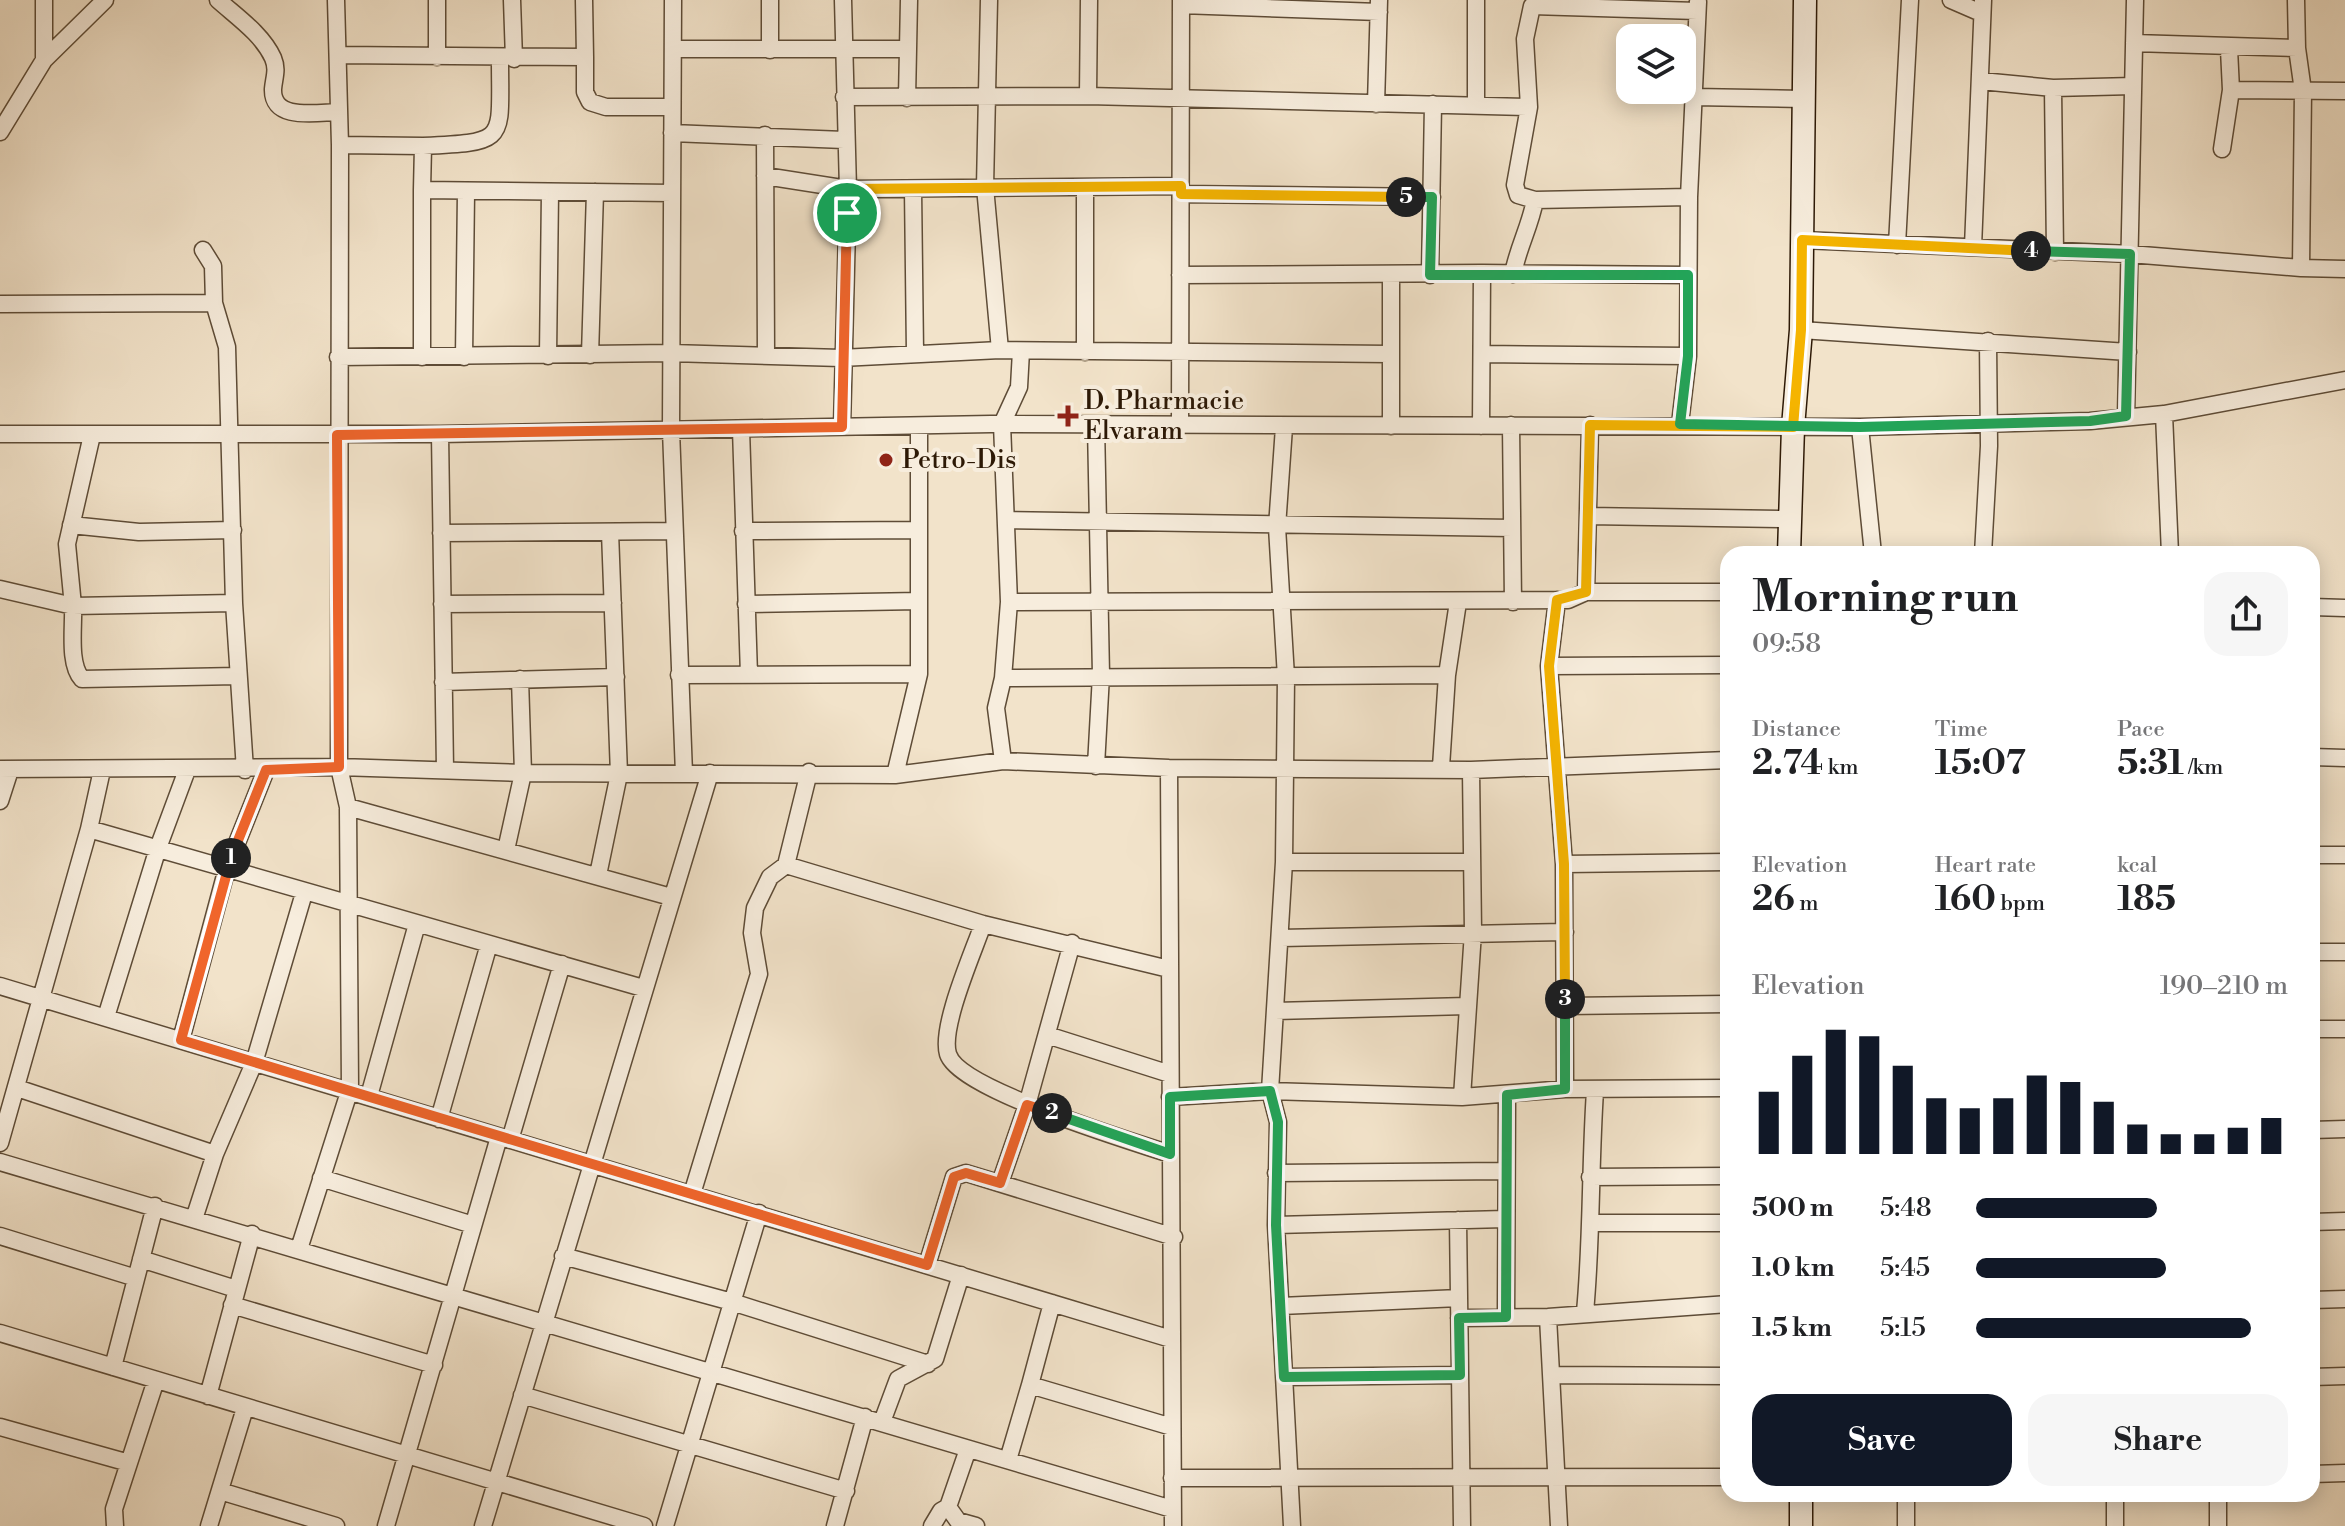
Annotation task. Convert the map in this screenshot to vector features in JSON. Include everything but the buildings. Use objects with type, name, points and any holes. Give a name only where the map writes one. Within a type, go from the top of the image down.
[{"type":"street","points":[[44,0],[44,60]]},
{"type":"street","points":[[0,132],[44,60],[105,0]]},
{"type":"street","points":[[218,0],[254,33],[270,53],[276,75],[273,90],[281,106],[290,113],[339,112]]},
{"type":"street","points":[[299,1249],[350,1089],[348,807],[339,767],[337,435],[340,145],[336,0]]},
{"type":"street","points":[[437,0],[437,57]]},
{"type":"street","points":[[340,145],[480,143],[494,132],[500,123],[512,0]]},
{"type":"street","points":[[584,0],[585,92],[590,102],[606,107],[672,107]]},
{"type":"street","points":[[673,0],[671,430],[684,774]]},
{"type":"street","points":[[770,0],[770,50]]},
{"type":"street","points":[[842,427],[841,358],[848,189],[844,140],[843,0]]},
{"type":"street","points":[[907,98],[909,0]]},
{"type":"street","points":[[989,0],[985,187],[1000,350]]},
{"type":"street","points":[[1088,96],[1089,0]]},
{"type":"street","points":[[1476,0],[1476,105]]},
{"type":"street","points":[[1789,546],[1793,427],[1801,330],[1805,0]]},
{"type":"street","points":[[1897,245],[1910,0]]},
{"type":"street","points":[[1951,0],[1982,6],[1973,247]]},
{"type":"street","points":[[2126,416],[2135,0]]},
{"type":"street","points":[[2296,0],[2297,48],[2303,91],[2301,268]]},
{"type":"street","points":[[1180,425],[1181,2],[1379,6],[1376,104]]},
{"type":"street","points":[[1689,197],[1535,200],[1518,195],[1515,185],[1529,107],[1525,39],[1532,6],[1698,5],[1696,51]]},
{"type":"street","points":[[2134,43],[2229,49],[2297,48]]},
{"type":"street","points":[[673,49],[908,49]]},
{"type":"street","points":[[2222,149],[2231,90],[2229,49]]},
{"type":"street","points":[[338,55],[507,59],[585,57]]},
{"type":"street","points":[[1981,81],[2053,88],[2133,86]]},
{"type":"street","points":[[2053,88],[2055,252]]},
{"type":"street","points":[[2231,90],[2345,91]]},
{"type":"street","points":[[844,97],[1088,96],[1529,107]]},
{"type":"street","points":[[1696,97],[1803,99]]},
{"type":"street","points":[[1430,275],[1433,104]]},
{"type":"street","points":[[1680,424],[1688,356],[1689,197],[1694,104]]},
{"type":"street","points":[[672,133],[844,140]]},
{"type":"street","points":[[765,135],[766,355]]},
{"type":"street","points":[[422,357],[423,146]]},
{"type":"street","points":[[765,176],[848,189],[1085,187],[1432,197]]},
{"type":"street","points":[[1085,187],[1085,352]]},
{"type":"street","points":[[913,189],[915,353]]},
{"type":"street","points":[[422,190],[672,193]]},
{"type":"street","points":[[464,357],[466,192]]},
{"type":"street","points":[[548,356],[550,192]]},
{"type":"street","points":[[590,355],[595,192]]},
{"type":"street","points":[[1513,274],[1517,250],[1528,229],[1535,200]]},
{"type":"street","points":[[1802,240],[2130,254],[2345,269]]},
{"type":"street","points":[[203,250],[213,266],[214,303],[227,347],[237,676],[245,770]]},
{"type":"street","points":[[1481,426],[1482,273]]},
{"type":"street","points":[[1180,275],[1688,275]]},
{"type":"street","points":[[1391,275],[1391,426]]},
{"type":"street","points":[[0,304],[214,303]]},
{"type":"street","points":[[1801,330],[2128,352]]},
{"type":"street","points":[[1983,546],[1989,446],[1988,341]]},
{"type":"street","points":[[338,357],[671,353],[841,358],[1000,350],[1389,354]]},
{"type":"street","points":[[1003,761],[996,708],[1003,678],[1009,602],[1002,424],[1019,387],[1021,351]]},
{"type":"street","points":[[1482,354],[1688,356]]},
{"type":"street","points":[[0,434],[440,434],[1002,424],[1860,427],[1987,424],[2164,414],[2345,380]]},
{"type":"street","points":[[2164,414],[2170,546]]},
{"type":"street","points":[[1096,425],[1101,675],[1096,766]]},
{"type":"street","points":[[1511,425],[1513,602]]},
{"type":"street","points":[[1586,592],[1590,425]]},
{"type":"street","points":[[895,775],[919,674],[919,427]]},
{"type":"street","points":[[1284,427],[1277,527],[1279,603],[1286,677],[1284,862],[1270,1091],[1278,1122],[1276,1225],[1292,1526]]},
{"type":"street","points":[[1860,427],[1872,546]]},
{"type":"street","points":[[741,429],[749,675]]},
{"type":"street","points":[[440,434],[445,769]]},
{"type":"street","points":[[92,435],[67,544],[76,673],[82,679],[237,676]]},
{"type":"street","points":[[1588,516],[1788,519]]},
{"type":"street","points":[[1006,520],[1277,527],[1512,528]]},
{"type":"street","points":[[71,525],[139,532],[233,530]]},
{"type":"street","points":[[743,531],[919,530]]},
{"type":"street","points":[[441,533],[673,531]]},
{"type":"street","points":[[598,875],[619,774],[610,532]]},
{"type":"street","points":[[0,589],[73,606],[234,603]]},
{"type":"street","points":[[1009,602],[1513,602],[1557,600],[1586,592],[1720,592]]},
{"type":"street","points":[[1557,600],[1549,666],[1564,864],[1565,1089]]},
{"type":"street","points":[[746,604],[919,601]]},
{"type":"street","points":[[1441,767],[1447,675],[1458,602]]},
{"type":"street","points":[[442,604],[613,603]]},
{"type":"street","points":[[2320,607],[2345,608]]},
{"type":"street","points":[[1549,666],[1720,665]]},
{"type":"street","points":[[679,675],[919,674]]},
{"type":"street","points":[[1003,678],[1447,675]]},
{"type":"street","points":[[443,682],[616,677]]},
{"type":"street","points":[[506,850],[523,773],[520,679]]},
{"type":"street","points":[[2320,757],[2345,758]]},
{"type":"street","points":[[0,801],[5,770],[339,767],[523,773],[809,772],[895,775],[1003,761],[1169,768],[1441,767],[1471,770],[1720,760]]},
{"type":"street","points":[[1169,768],[1170,1154],[1174,1237],[1171,1339],[1173,1526]]},
{"type":"street","points":[[0,1143],[89,829],[102,770]]},
{"type":"street","points":[[106,1017],[158,848],[187,770]]},
{"type":"street","points":[[181,1040],[227,868],[266,770]]},
{"type":"street","points":[[1462,1097],[1473,932],[1471,770]]},
{"type":"street","points":[[692,1194],[759,974],[752,933],[755,908],[770,877],[786,865],[809,772]]},
{"type":"street","points":[[483,1526],[710,773]]},
{"type":"street","points":[[348,807],[671,897]]},
{"type":"street","points":[[89,829],[643,988]]},
{"type":"street","points":[[2320,855],[2345,855]]},
{"type":"street","points":[[1284,862],[1472,862]]},
{"type":"street","points":[[1564,864],[1720,862]]},
{"type":"street","points":[[786,865],[983,924],[1072,943],[1169,969]]},
{"type":"street","points":[[194,1219],[215,1154],[254,1063],[304,893]]},
{"type":"street","points":[[369,1096],[417,924]]},
{"type":"street","points":[[983,924],[953,1010],[949,1055],[967,1074],[1027,1105],[1170,1154]]},
{"type":"street","points":[[1281,938],[1565,932]]},
{"type":"street","points":[[1000,1183],[1027,1105],[1072,943]]},
{"type":"street","points":[[439,1119],[489,944]]},
{"type":"street","points":[[2320,952],[2345,952]]},
{"type":"street","points":[[386,1526],[409,1456],[473,1225],[562,964]]},
{"type":"street","points":[[0,986],[350,1089],[439,1119],[1171,1339]]},
{"type":"street","points":[[1565,1006],[1720,1004]]},
{"type":"street","points":[[1275,1011],[1467,1006]]},
{"type":"street","points":[[2320,1029],[2345,1029]]},
{"type":"street","points":[[1047,1035],[1170,1074]]},
{"type":"street","points":[[17,1088],[215,1154]]},
{"type":"street","points":[[1170,1097],[1270,1091],[1462,1097],[1565,1089],[1720,1088]]},
{"type":"street","points":[[1585,1312],[1593,1223],[1590,1177],[1595,1091]]},
{"type":"street","points":[[1506,1317],[1507,1095]]},
{"type":"street","points":[[2320,1130],[2345,1129]]},
{"type":"street","points":[[0,1162],[252,1234],[1172,1509]]},
{"type":"street","points":[[1276,1173],[1505,1171]]},
{"type":"street","points":[[927,1265],[954,1177],[966,1173],[1174,1237]]},
{"type":"street","points":[[1590,1177],[1720,1176]]},
{"type":"street","points":[[321,1178],[473,1225]]},
{"type":"street","points":[[113,1367],[155,1206]]},
{"type":"street","points":[[665,1526],[759,1213]]},
{"type":"street","points":[[1276,1225],[1505,1219]]},
{"type":"street","points":[[1458,1220],[1462,1526]]},
{"type":"street","points":[[2320,1222],[2345,1221]]},
{"type":"street","points":[[1593,1223],[1720,1223]]},
{"type":"street","points":[[208,1396],[252,1234]]},
{"type":"street","points":[[0,1236],[136,1278]]},
{"type":"street","points":[[563,1256],[732,1302],[928,1364]]},
{"type":"street","points":[[141,1259],[234,1297],[434,1365]]},
{"type":"street","points":[[835,1526],[874,1420],[898,1379],[935,1359],[961,1275]]},
{"type":"street","points":[[1281,1306],[1459,1298]]},
{"type":"street","points":[[2320,1300],[2345,1299]]},
{"type":"street","points":[[1008,1460],[1052,1303]]},
{"type":"street","points":[[1459,1318],[1548,1317],[1720,1304]]},
{"type":"street","points":[[1548,1317],[1559,1526]]},
{"type":"street","points":[[0,1333],[644,1526]]},
{"type":"street","points":[[1284,1377],[1460,1375]]},
{"type":"street","points":[[1551,1375],[1720,1376]]},
{"type":"street","points":[[2320,1377],[2345,1376]]},
{"type":"street","points":[[115,1526],[114,1509],[156,1380]]},
{"type":"street","points":[[1030,1385],[1172,1427]]},
{"type":"street","points":[[522,1395],[846,1491]]},
{"type":"street","points":[[209,1526],[245,1408]]},
{"type":"street","points":[[0,1427],[129,1463]]},
{"type":"street","points":[[932,1526],[941,1511],[948,1507],[968,1449]]},
{"type":"street","points":[[2320,1474],[2345,1473]]},
{"type":"street","points":[[1172,1478],[1720,1477]]},
{"type":"street","points":[[220,1491],[336,1526]]},
{"type":"street","points":[[1801,1502],[1801,1526]]},
{"type":"street","points":[[1906,1502],[1906,1526]]},
{"type":"street","points":[[2115,1502],[2115,1526]]},
{"type":"street","points":[[2218,1502],[2218,1526]]},
{"type":"street","points":[[948,1507],[958,1521],[976,1526]]},
{"type":"place","name":"D. Pharmacie Elvaram","points":[[1068,416]]},
{"type":"place","name":"Petro-Dis","points":[[886,460]]},
{"type":"route","points":[[847,213],[841,358],[842,427],[337,435],[339,767],[266,770],[227,868],[181,1040],[927,1265],[954,1177],[966,1173],[1000,1183],[1027,1105],[1170,1154],[1170,1097],[1270,1091],[1278,1122],[1276,1225],[1284,1377],[1460,1375],[1459,1318],[1506,1317],[1507,1095],[1565,1089],[1564,864],[1549,666],[1557,600],[1568,600],[1586,592],[1590,425],[1793,427],[1801,330],[1802,240],[2130,254],[2126,416],[2090,421],[1860,427],[1793,427],[1680,424],[1688,356],[1688,275],[1430,275],[1432,197],[1181,194],[1181,186],[848,189],[847,213]]}]
